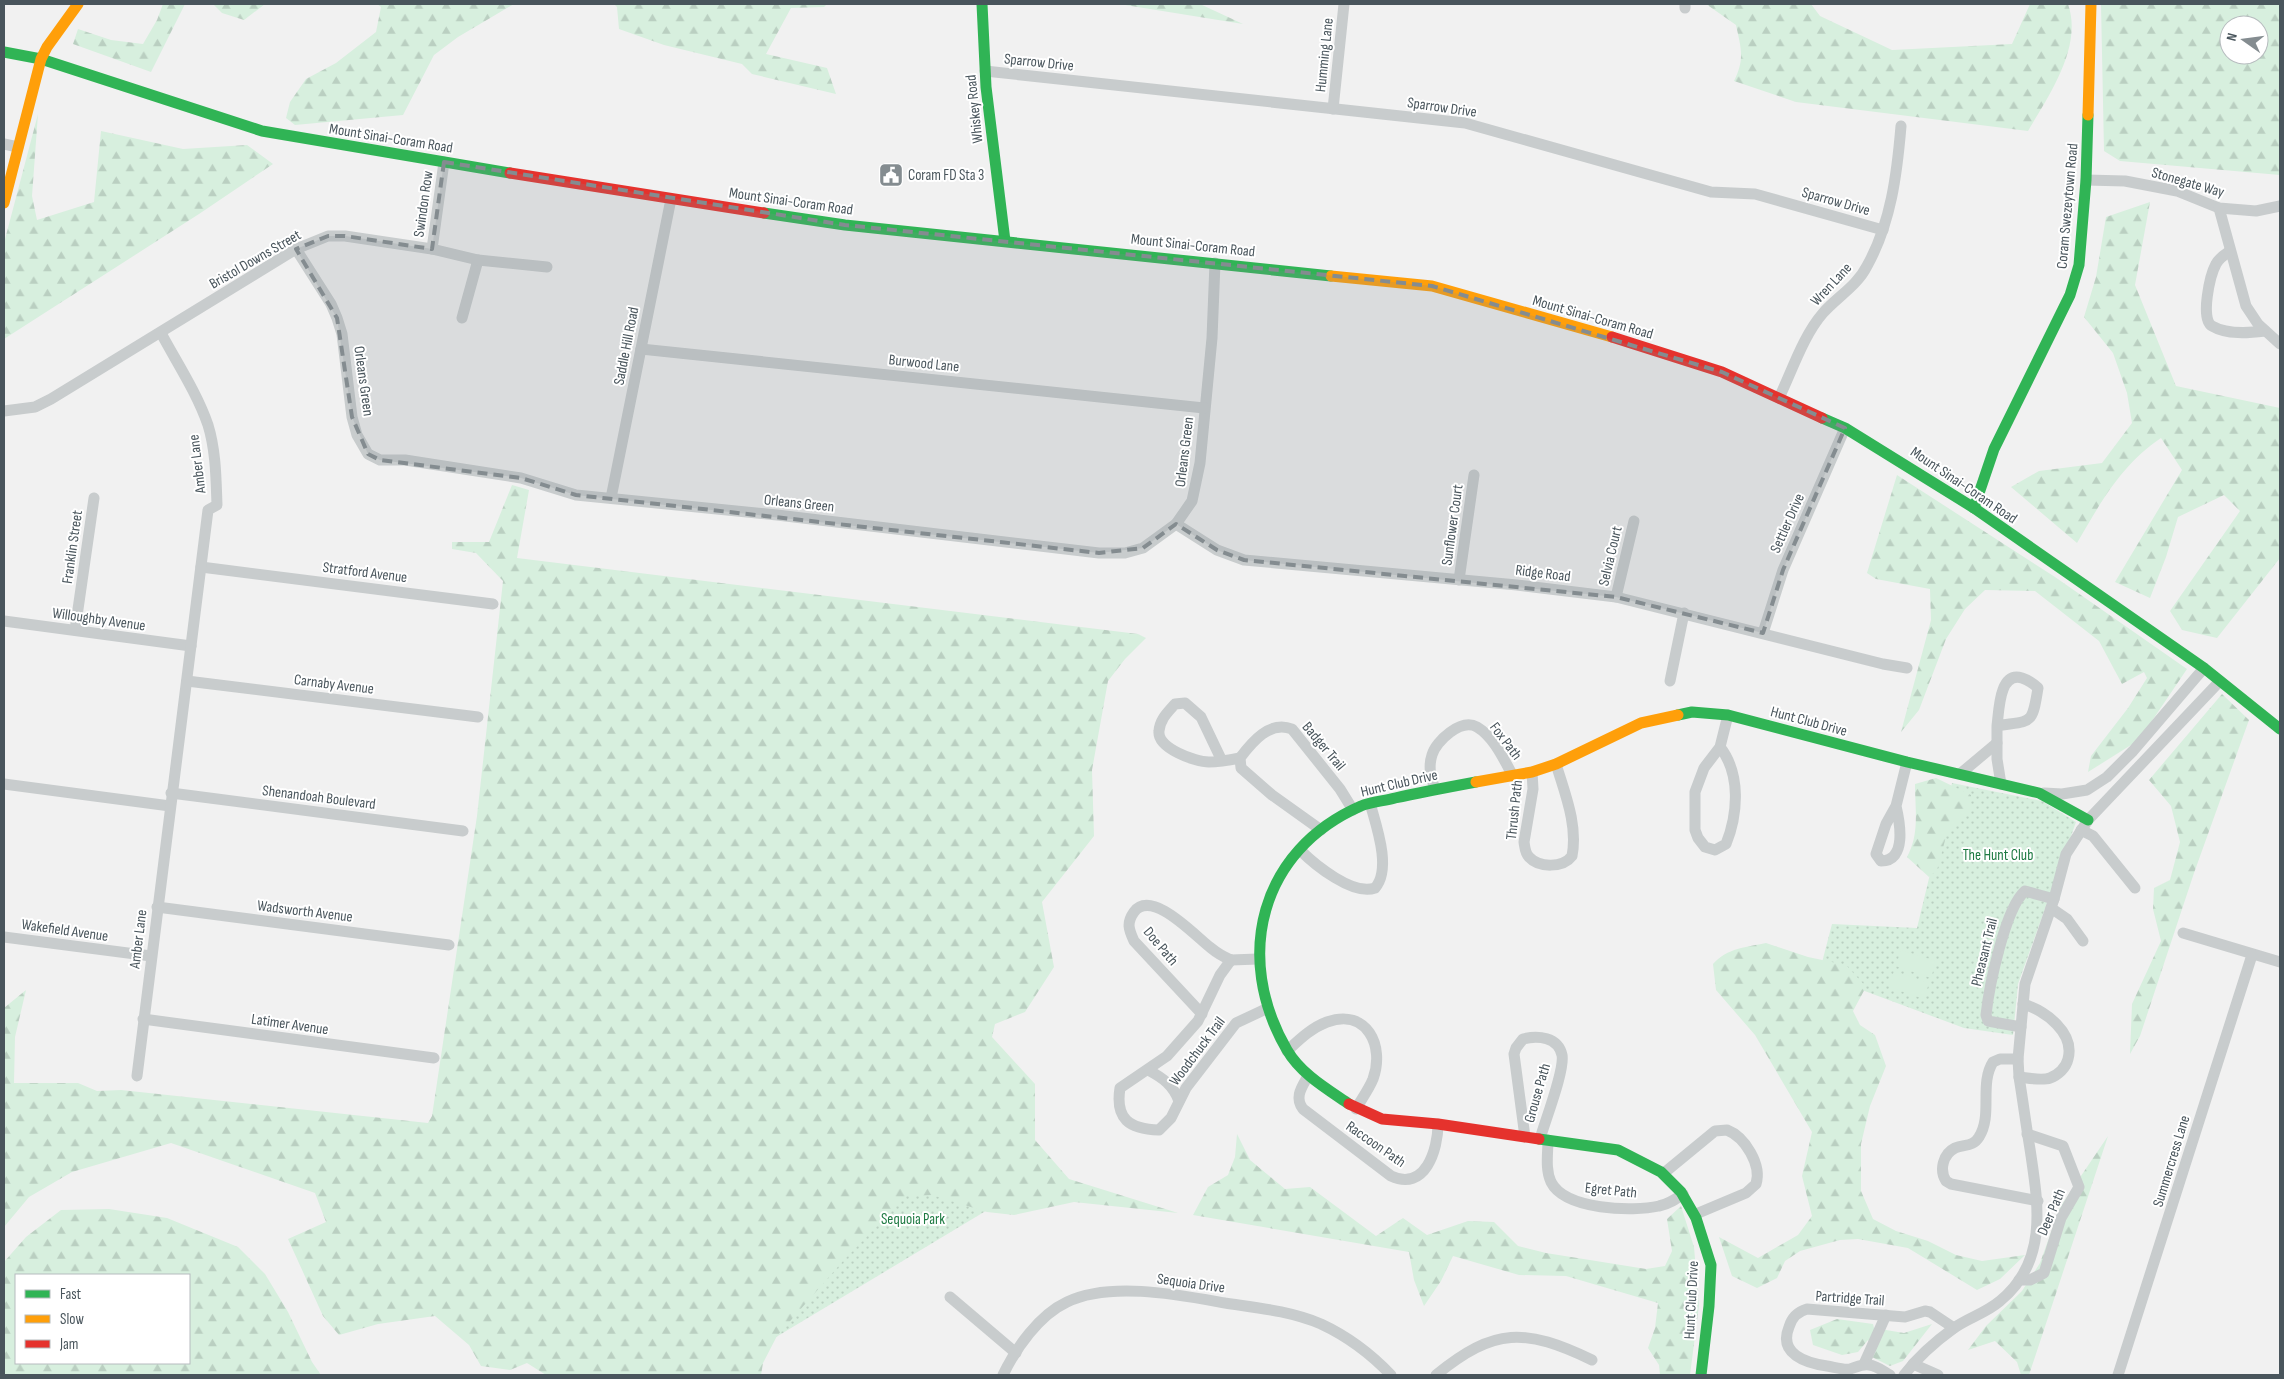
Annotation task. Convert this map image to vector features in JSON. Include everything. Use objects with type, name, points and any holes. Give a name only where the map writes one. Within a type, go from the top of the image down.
[{"type":"main road","points":[[4,203],[41,59],[47,47],[78,4]]},
{"type":"main road","name":"Whiskey Road","points":[[982,4],[985,71],[1005,241]]},
{"type":"main road","name":"Coram Swezeytown Road","points":[[1974,508],[1994,449],[2070,295],[2080,264],[2086,180],[2092,4]]},
{"type":"main road","name":"Mount Sinai-Coram Road","points":[[4,52],[41,59],[262,131],[671,199],[845,225],[1432,286],[1638,344],[1722,372],[1845,428],[1892,456],[1974,508],[2204,668],[2280,729]]},
{"type":"main road","name":"Hunt Club Drive","points":[[1701,1375],[1711,1263],[1696,1214],[1683,1194],[1664,1173],[1643,1160],[1618,1150],[1438,1124],[1382,1119],[1356,1109],[1308,1076],[1287,1051],[1268,1008],[1258,959],[1262,915],[1272,889],[1290,860],[1321,830],[1353,810],[1370,803],[1435,789],[1532,772],[1556,764],[1641,722],[1692,712],[1728,716],[1907,762],[2039,793],[2088,820]]},
{"type":"street","name":"Humming Lane","points":[[1333,109],[1344,4]]},
{"type":"street","name":"Sparrow Drive","points":[[985,71],[1465,123],[1711,192],[1755,194],[1883,230]]},
{"type":"street","name":"Wren Lane","points":[[1779,398],[1807,338],[1822,314],[1852,286],[1867,267],[1883,230],[1896,178],[1901,126]]},
{"type":"street","points":[[4,144],[18,147]]},
{"type":"street","name":"Swindon Row","points":[[432,249],[444,162]]},
{"type":"street","name":"Stonegate Way","points":[[2086,180],[2125,181],[2177,191],[2219,208],[2256,211],[2280,206]]},
{"type":"street","name":"Saddle Hill Road","points":[[611,498],[671,199]]},
{"type":"street","points":[[2219,208],[2246,306],[2258,324],[2280,344]]},
{"type":"street","name":"Bristol Downs Street","points":[[4,411],[35,406],[51,398],[296,249],[328,236],[345,236],[432,249],[478,260],[547,267]]},
{"type":"street","name":"Orleans Green","points":[[296,249],[331,304],[337,318],[342,334],[352,417],[361,444],[368,454],[380,460],[405,460],[521,478],[576,494],[629,498],[1099,553],[1125,553],[1143,548],[1176,524],[1192,501],[1196,484],[1212,338],[1215,263]]},
{"type":"street","points":[[2230,251],[2220,257],[2211,276],[2206,308],[2208,322],[2219,329],[2247,334],[2265,331]]},
{"type":"street","points":[[462,318],[478,260]]},
{"type":"street","name":"Amber Lane","points":[[137,1076],[208,510],[217,506],[216,470],[212,445],[198,402],[160,332]]},
{"type":"street","name":"Burwood Lane","points":[[641,349],[1204,408]]},
{"type":"street","name":"Settler Drive","points":[[1763,633],[1783,570],[1845,428]]},
{"type":"street","name":"Sunflower Court","points":[[1459,580],[1474,475]]},
{"type":"street","name":"Franklin Street","points":[[75,630],[94,498]]},
{"type":"street","name":"Selvia Court","points":[[1616,597],[1634,521]]},
{"type":"street","name":"Ridge Road","points":[[1176,524],[1217,550],[1244,560],[1517,585],[1616,597],[1883,664],[1907,668]]},
{"type":"street","name":"Stratford Avenue","points":[[201,567],[493,604]]},
{"type":"street","points":[[1670,681],[1684,613]]},
{"type":"street","name":"Willoughby Avenue","points":[[4,622],[190,646]]},
{"type":"street","name":"Hunt Club Drive","points":[[2039,793],[2074,793],[2091,788],[2107,777],[2133,752],[2204,668]]},
{"type":"street","points":[[1997,726],[2025,722],[2031,718],[2038,688],[2034,683],[2015,676],[2010,677],[2004,686],[1997,726],[1997,759],[2001,784]]},
{"type":"street","name":"Carnaby Avenue","points":[[187,681],[478,717]]},
{"type":"street","points":[[1904,1375],[1912,1364],[1954,1328],[2000,1301],[2019,1280],[2034,1247],[2038,1222],[2038,1201],[2027,1134],[2018,1059],[2025,984],[2052,904],[2066,854],[2088,820],[2220,681]]},
{"type":"street","points":[[1222,761],[1201,717],[1185,703],[1175,704],[1163,717],[1159,732],[1160,737],[1170,748],[1187,757],[1208,762],[1222,761],[1240,758],[1241,768],[1272,796],[1321,830]]},
{"type":"street","points":[[1720,747],[1729,758],[1734,780],[1735,806],[1734,821],[1726,844],[1724,847],[1715,850],[1705,847],[1695,830],[1695,792],[1704,768],[1720,747],[1728,716]]},
{"type":"street","name":"Fox Path","points":[[1435,789],[1430,772],[1432,755],[1442,740],[1464,725],[1477,727],[1489,738],[1513,776]]},
{"type":"street","name":"Badger Trail","points":[[1240,758],[1263,733],[1279,728],[1292,729],[1332,779],[1353,810]]},
{"type":"street","points":[[1960,774],[1997,743]]},
{"type":"street","points":[[1896,806],[1907,762]]},
{"type":"street","name":"Thrush Path","points":[[1532,772],[1533,789],[1524,842],[1525,851],[1528,856],[1538,863],[1548,865],[1564,863],[1572,856],[1573,832],[1571,815],[1556,764]]},
{"type":"street","points":[[4,784],[170,806]]},
{"type":"street","points":[[2091,788],[2104,805]]},
{"type":"street","name":"Shenandoah Boulevard","points":[[172,793],[463,831]]},
{"type":"street","points":[[1300,850],[1312,862],[1352,886],[1365,889],[1375,888],[1382,875],[1383,862],[1370,803]]},
{"type":"street","points":[[2081,830],[2093,836],[2135,888]]},
{"type":"street","name":"Pheasant Trail","points":[[2021,1027],[1988,1021],[1986,1015],[2009,914],[2025,890],[2052,904]]},
{"type":"street","points":[[2052,904],[2067,919],[2083,941]]},
{"type":"street","name":"Doe Path","points":[[1202,1014],[1134,941],[1128,927],[1131,916],[1143,906],[1160,908],[1213,950],[1231,960]]},
{"type":"street","name":"Wadsworth Avenue","points":[[158,907],[449,945]]},
{"type":"street","points":[[2183,933],[2280,962]]},
{"type":"street","name":"Wakefield Avenue","points":[[4,936],[151,956]]},
{"type":"street","name":"Summercress Lane","points":[[2118,1375],[2252,955]]},
{"type":"street","points":[[1231,960],[1258,959]]},
{"type":"street","name":"Woodchuck Trail","points":[[1231,960],[1220,975],[1198,1021],[1167,1056],[1120,1088],[1119,1109],[1125,1120],[1138,1128],[1159,1130],[1171,1118],[1186,1088],[1236,1022],[1268,1008]]},
{"type":"street","points":[[2019,1077],[2048,1079],[2065,1067],[2069,1046],[2059,1027],[2047,1016],[2023,1004]]},
{"type":"street","name":"Latimer Avenue","points":[[143,1019],[434,1058]]},
{"type":"street","points":[[1287,1051],[1306,1034],[1328,1022],[1348,1019],[1362,1024],[1367,1029],[1374,1044],[1376,1068],[1372,1080],[1356,1109]]},
{"type":"street","name":"Grouse Path","points":[[1525,1137],[1514,1054],[1523,1039],[1543,1038],[1555,1042],[1559,1048],[1562,1062],[1544,1139]]},
{"type":"street","points":[[2018,1059],[2000,1059],[1993,1062],[1988,1072],[1982,1132],[1972,1144],[1954,1149],[1948,1154],[1943,1162],[1942,1170],[1946,1181],[1951,1184],[2038,1201]]},
{"type":"street","name":"Woodchuck Trail","points":[[1148,1070],[1166,1080],[1175,1090],[1180,1101]]},
{"type":"street","name":"Raccoon Path","points":[[1308,1076],[1298,1095],[1303,1109],[1391,1176],[1399,1180],[1413,1180],[1425,1169],[1438,1142],[1438,1124]]},
{"type":"street","points":[[1664,1173],[1716,1131],[1728,1130],[1740,1138],[1751,1154],[1757,1169],[1756,1184],[1746,1193],[1696,1214]]},
{"type":"street","name":"Deer Path","points":[[2019,1280],[2030,1280],[2044,1273],[2061,1218],[2079,1187],[2063,1146],[2027,1134]]},
{"type":"street","name":"Egret Path","points":[[1544,1139],[1548,1172],[1552,1183],[1562,1193],[1576,1201],[1605,1207],[1650,1208],[1671,1202],[1683,1194]]},
{"type":"street","name":"Sequoia Drive","points":[[1003,1375],[1016,1353],[1048,1315],[1067,1302],[1085,1296],[1118,1292],[1158,1292],[1280,1310],[1320,1324],[1352,1340],[1391,1375]]},
{"type":"street","points":[[950,1297],[1016,1353]]},
{"type":"street","name":"Partridge Trail","points":[[1864,1364],[1850,1369],[1843,1369],[1804,1361],[1791,1353],[1788,1347],[1786,1334],[1789,1325],[1796,1314],[1807,1309],[1912,1316],[1925,1311],[1930,1312],[1954,1328]]},
{"type":"street","points":[[1886,1315],[1864,1364],[1872,1365],[1890,1375]]},
{"type":"street","points":[[1436,1375],[1456,1358],[1490,1340],[1510,1337],[1534,1337],[1559,1344],[1592,1360]]},
{"type":"street","points":[[1912,1364],[1938,1375]]},
{"type":"highlighted area","points":[[444,162],[845,225],[1432,286],[1722,372],[1845,428],[1783,570],[1763,633],[1616,597],[1244,560],[1217,550],[1176,524],[1143,548],[1099,553],[576,495],[521,478],[380,460],[368,454],[352,417],[337,318],[296,249],[328,236],[345,236],[432,249]]},
{"type":"green space","points":[[163,4],[185,4],[151,72],[73,44],[78,29],[111,40],[143,44],[157,20]]},
{"type":"green space","points":[[213,4],[265,4],[244,20],[222,13]]},
{"type":"green space","points":[[377,4],[514,4],[458,37],[434,55],[403,115],[295,125],[286,118],[290,102],[306,79],[336,63],[376,32],[381,7]]},
{"type":"green space","points":[[614,4],[827,4],[824,7],[791,8],[766,54],[827,68],[836,94],[752,74],[742,64],[664,45],[619,29],[617,7]]},
{"type":"green space","points":[[1119,4],[1200,4],[1243,24]]},
{"type":"green space","points":[[1706,4],[1811,4],[1820,16],[1892,50],[2012,44],[2030,4],[2068,4],[2071,20],[2071,37],[2062,70],[2028,131],[1796,102],[1734,81],[1741,60],[1736,25]]},
{"type":"green space","points":[[2101,4],[2280,4],[2280,175],[2120,161],[2104,151]]},
{"type":"green space","points":[[38,114],[32,196],[37,220],[94,202],[101,131],[183,149],[247,145],[273,164],[199,214],[4,339],[4,243]]},
{"type":"green space","points":[[2150,202],[2135,285],[2176,386],[2280,408],[2280,558],[2217,638],[2182,630],[2170,611],[2240,511],[2224,495],[2178,517],[2166,557],[2150,598],[2115,582],[2182,470],[2161,438],[2134,460],[2123,472],[2077,543],[2011,487],[2039,471],[2102,463],[2132,423],[2127,393],[2113,353],[2084,317],[2096,277],[2106,217]]},
{"type":"green space","points":[[1897,475],[2055,577],[2187,669],[2139,740],[2088,772],[2091,756],[2128,708],[2147,678],[2144,672],[2122,684],[2099,641],[2035,591],[1985,590],[1965,609],[1946,639],[1919,710],[1901,732],[1931,620],[1930,589],[1876,579],[1867,573]]},
{"type":"green space","points":[[512,485],[529,490],[517,558],[1138,634],[1146,638],[1125,659],[1108,681],[1092,770],[1094,836],[1042,902],[1054,967],[1025,1012],[995,1024],[992,1037],[1035,1084],[1035,1140],[1069,1179],[1178,1213],[1074,1202],[1014,1215],[987,1212],[932,1195],[906,1196],[843,1261],[777,1336],[763,1363],[761,1375],[546,1375],[527,1363],[510,1370],[481,1366],[469,1345],[435,1316],[378,1324],[339,1335],[323,1316],[288,1239],[326,1222],[315,1193],[171,1143],[72,1172],[29,1197],[4,1227],[4,1008],[26,990],[15,1037],[14,1083],[78,1083],[97,1091],[121,1090],[428,1123],[432,1116],[477,816],[503,581],[476,553],[452,549],[452,542],[489,542]]},
{"type":"green space","points":[[2222,694],[2249,720],[2194,873],[2140,1036],[2130,1054],[2132,1004],[2161,941],[2153,909],[2154,888],[2170,880],[2180,842],[2171,806],[2149,780]]},
{"type":"green space","points":[[1936,778],[1971,795],[1971,807],[1947,833],[1937,870],[1929,877],[1907,857],[1914,839],[1915,830],[1915,784]]},
{"type":"green space","name":"The Hunt Club","points":[[1952,783],[2042,801],[2076,822],[2018,984],[2013,1035],[1964,1028],[1819,974],[1832,924],[1917,928]]},
{"type":"green space","points":[[1766,943],[1808,957],[1846,965],[1866,987],[1853,1011],[1860,1025],[1875,1035],[1886,1066],[1870,1106],[1861,1144],[1861,1191],[1873,1219],[1896,1231],[1928,1241],[1956,1255],[1982,1261],[2025,1255],[2000,1279],[1977,1290],[1908,1248],[1858,1239],[1840,1240],[1800,1251],[1785,1261],[1777,1278],[1757,1288],[1732,1276],[1719,1237],[1758,1258],[1798,1235],[1812,1216],[1802,1176],[1812,1132],[1755,1035],[1716,990],[1713,964],[1731,951]]},
{"type":"green space","points":[[1901,950],[1936,961],[1931,978],[1896,966]]},
{"type":"green space","points":[[1894,971],[1929,983],[1924,999],[1889,987]]},
{"type":"green space","points":[[1237,1134],[1250,1160],[1285,1189],[1310,1187],[1376,1236],[1403,1218],[1427,1235],[1468,1221],[1494,1222],[1518,1246],[1546,1253],[1646,1269],[1665,1266],[1672,1251],[1667,1219],[1681,1206],[1694,1247],[1699,1305],[1690,1375],[1660,1375],[1659,1365],[1648,1348],[1655,1328],[1658,1303],[1566,1276],[1519,1275],[1453,1256],[1441,1281],[1424,1306],[1414,1280],[1409,1252],[1193,1215],[1208,1187],[1228,1175],[1235,1157]]},
{"type":"green space","points":[[2108,1136],[2029,1375],[2021,1375],[2017,1362],[1995,1341],[1968,1350],[1986,1326],[2022,1291],[2040,1263],[2060,1207]]},
{"type":"green space","name":"Sequoia Park","points":[[901,1184],[994,1206],[743,1357]]},
{"type":"green space","points":[[109,1209],[167,1218],[238,1247],[265,1274],[288,1312],[312,1362],[321,1375],[4,1375],[4,1262],[26,1237],[61,1210]]},
{"type":"green space","points":[[1837,1319],[1873,1324],[1874,1328],[1904,1333],[1932,1324],[1903,1361],[1890,1366],[1872,1357],[1868,1340],[1858,1352],[1842,1355],[1813,1345],[1810,1330]]},
{"type":"traffic: fast","points":[[982,4],[986,87],[1005,241]]},
{"type":"traffic: fast","points":[[4,52],[41,59],[262,131],[510,173]]},
{"type":"traffic: fast","points":[[1974,508],[1994,449],[2070,295],[2079,265],[2086,180],[2088,115]]},
{"type":"traffic: fast","points":[[764,213],[845,225],[1331,276]]},
{"type":"traffic: fast","points":[[1822,418],[1845,428],[1974,508],[2204,668],[2280,729]]},
{"type":"traffic: fast","points":[[1678,715],[1692,712],[1728,715],[1907,762],[2039,793],[2088,820]]},
{"type":"traffic: fast","points":[[1349,1104],[1307,1074],[1293,1059],[1271,1015],[1262,979],[1260,944],[1266,910],[1279,878],[1299,850],[1327,825],[1361,806],[1476,782]]},
{"type":"traffic: fast","points":[[1539,1139],[1618,1150],[1661,1172],[1681,1192],[1696,1218],[1711,1265],[1709,1306],[1701,1375]]},
{"type":"traffic: slow","points":[[4,203],[41,59],[47,47],[78,4]]},
{"type":"traffic: slow","points":[[2088,115],[2091,4]]},
{"type":"traffic: slow","points":[[1331,276],[1432,286],[1612,337]]},
{"type":"traffic: slow","points":[[1476,782],[1532,772],[1556,764],[1641,723],[1678,715]]},
{"type":"traffic: jam","points":[[510,173],[764,213]]},
{"type":"traffic: jam","points":[[1612,337],[1722,372],[1822,418]]},
{"type":"traffic: jam","points":[[1349,1104],[1382,1119],[1438,1124],[1539,1139]]},
{"type":"place","name":"Coram FD Sta 3","points":[[891,175]]}]
